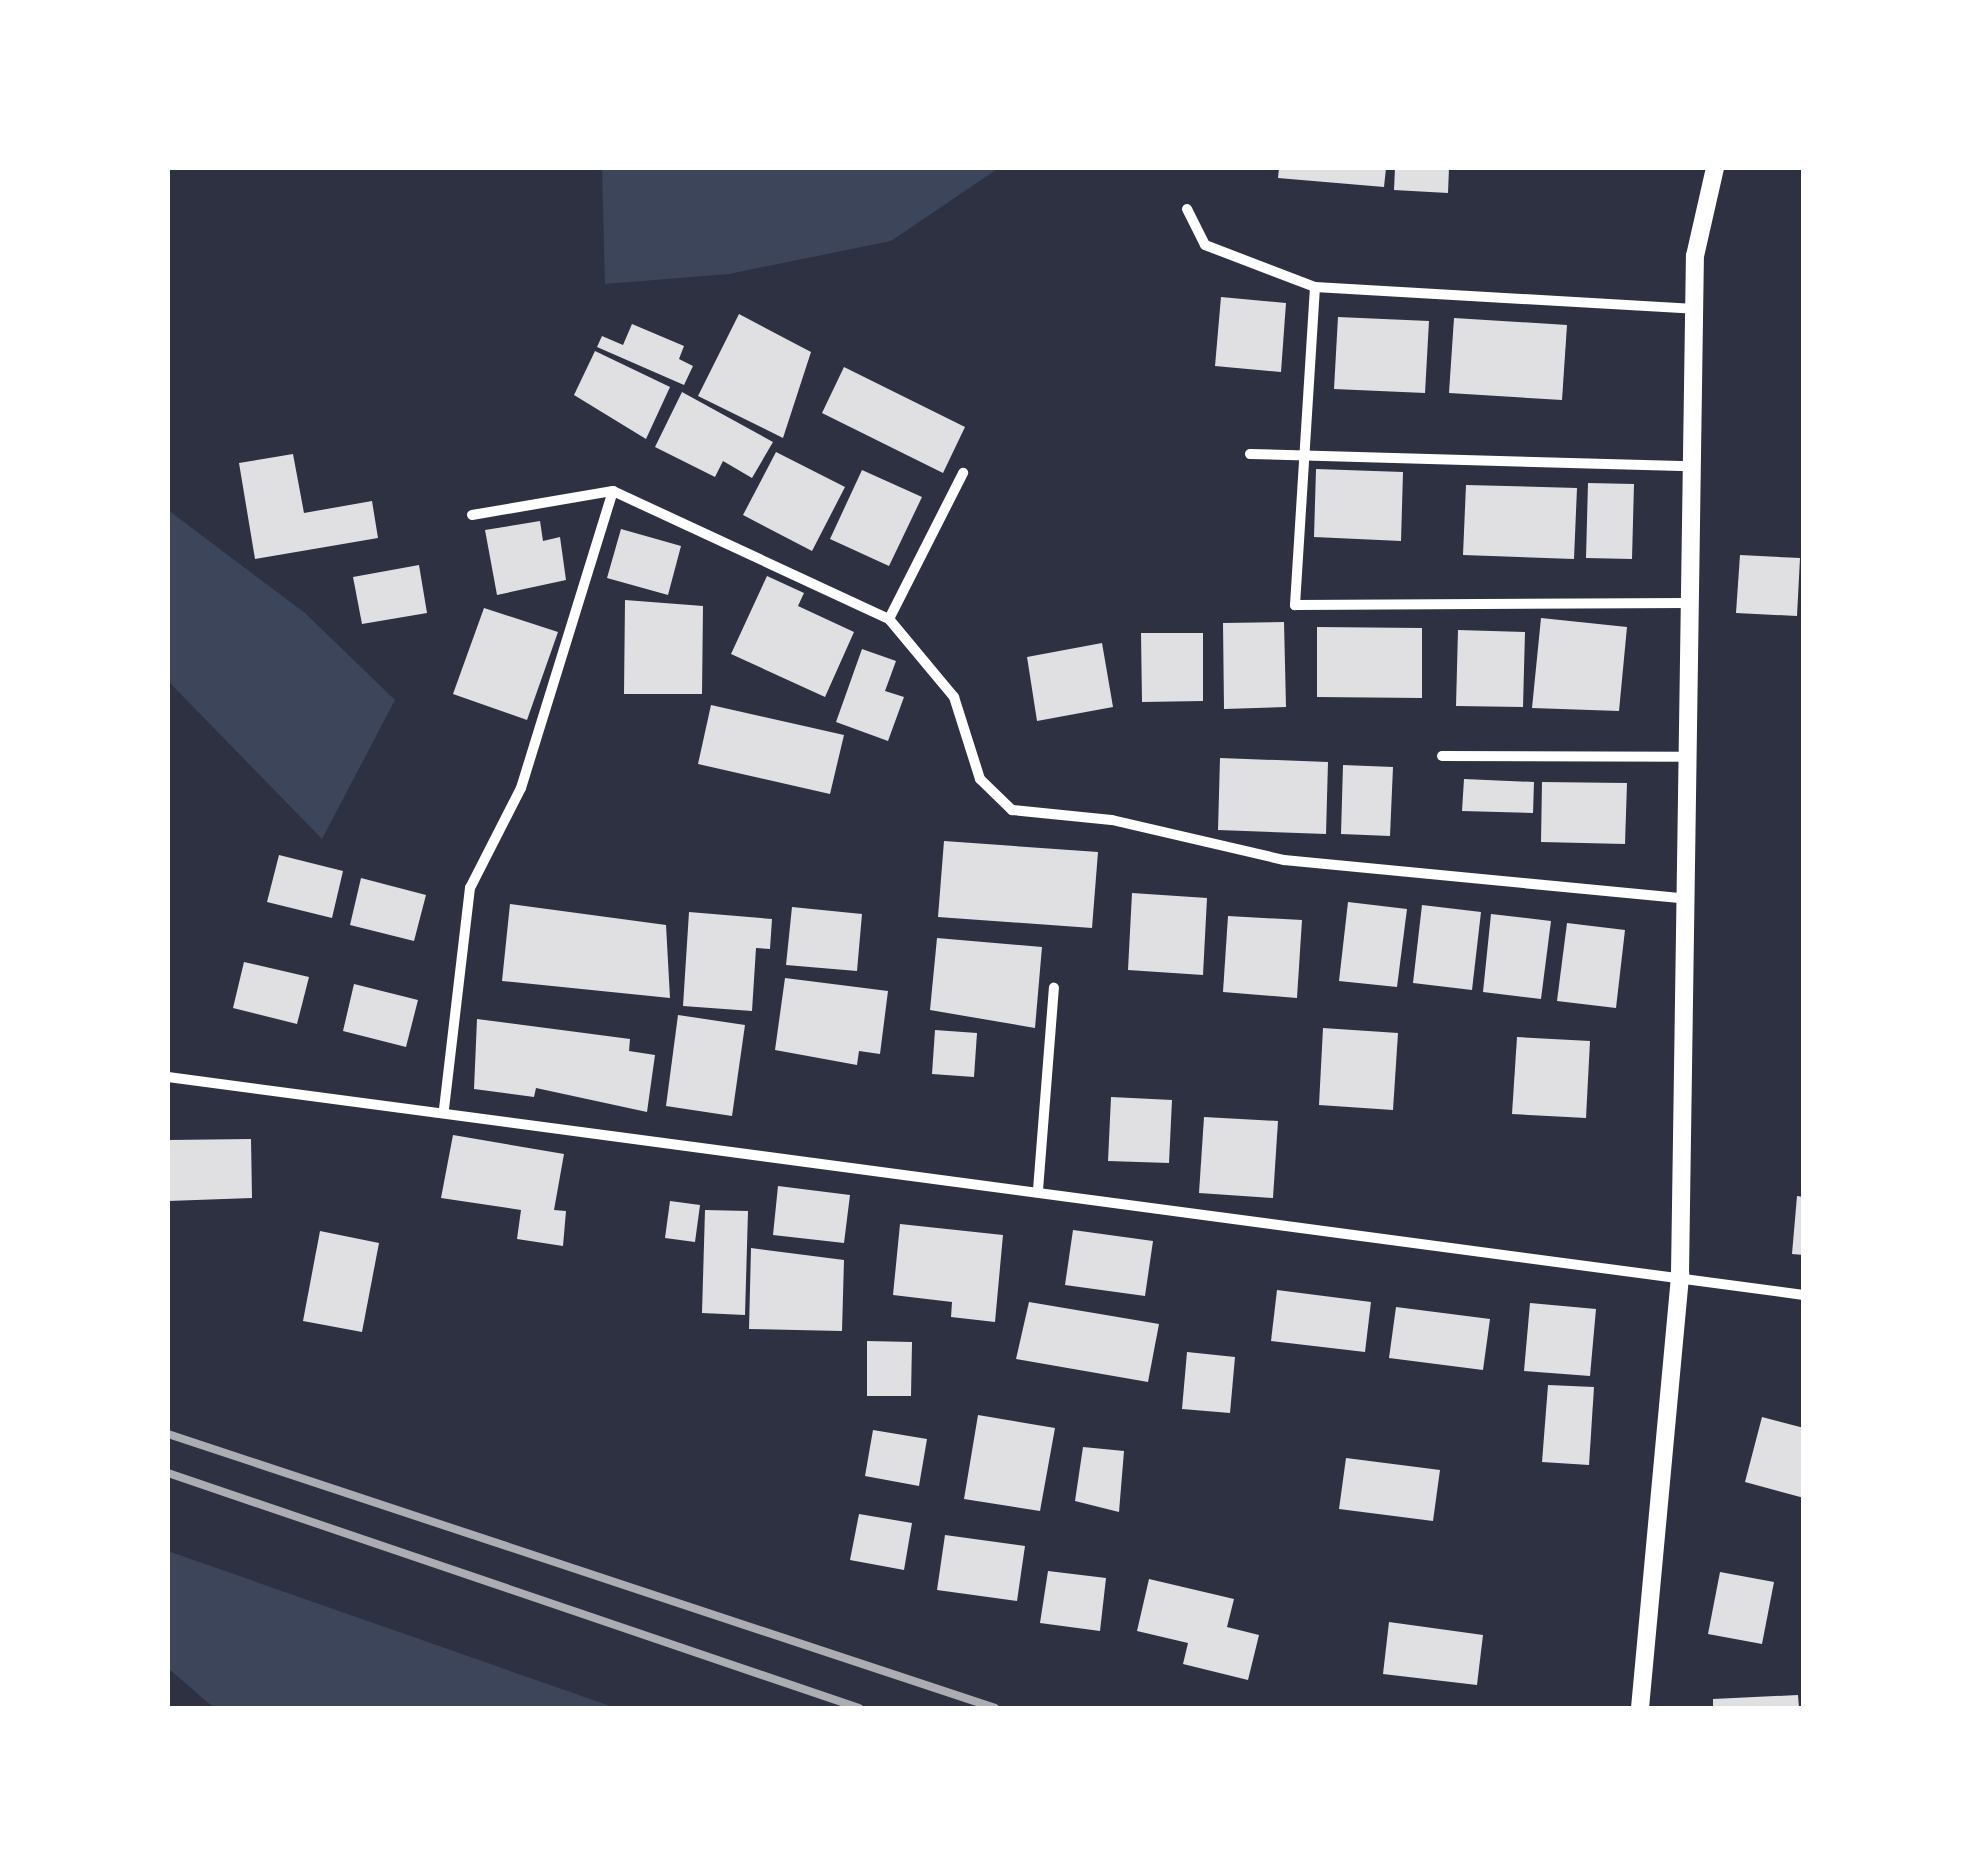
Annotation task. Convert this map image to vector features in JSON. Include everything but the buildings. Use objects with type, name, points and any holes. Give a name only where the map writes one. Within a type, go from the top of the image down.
[{"type":"street","points":[[1640,1708],[1680,1274],[1684,757],[1694,309],[1715,168]]},
{"type":"street","points":[[1186,209],[1205,245],[1315,287],[1694,309]]},
{"type":"street","points":[[1315,287],[1295,605],[1688,603]]},
{"type":"street","points":[[1250,454],[1690,466]]},
{"type":"street","points":[[889,619],[963,474]]},
{"type":"street","points":[[444,1109],[470,888],[521,788],[613,491]]},
{"type":"street","points":[[472,514],[613,491],[889,619],[954,697],[980,779],[1012,810],[1112,820],[1284,860],[1682,898]]},
{"type":"street","points":[[1442,756],[1684,757]]},
{"type":"street","points":[[1038,1190],[1054,988]]},
{"type":"street","points":[[168,1077],[444,1109],[1038,1190],[1562,1268],[1680,1274],[1804,1295]]},
{"type":"shaded area","points":[[602,168],[999,168],[891,241],[729,274],[605,284]]},
{"type":"shaded area","points":[[168,510],[305,613],[395,700],[322,839],[168,681]]},
{"type":"shaded area","points":[[168,1551],[616,1708],[214,1708],[168,1668]]},
{"type":"railway","points":[[168,1434],[995,1708]]},
{"type":"railway","points":[[168,1473],[859,1708]]}]
